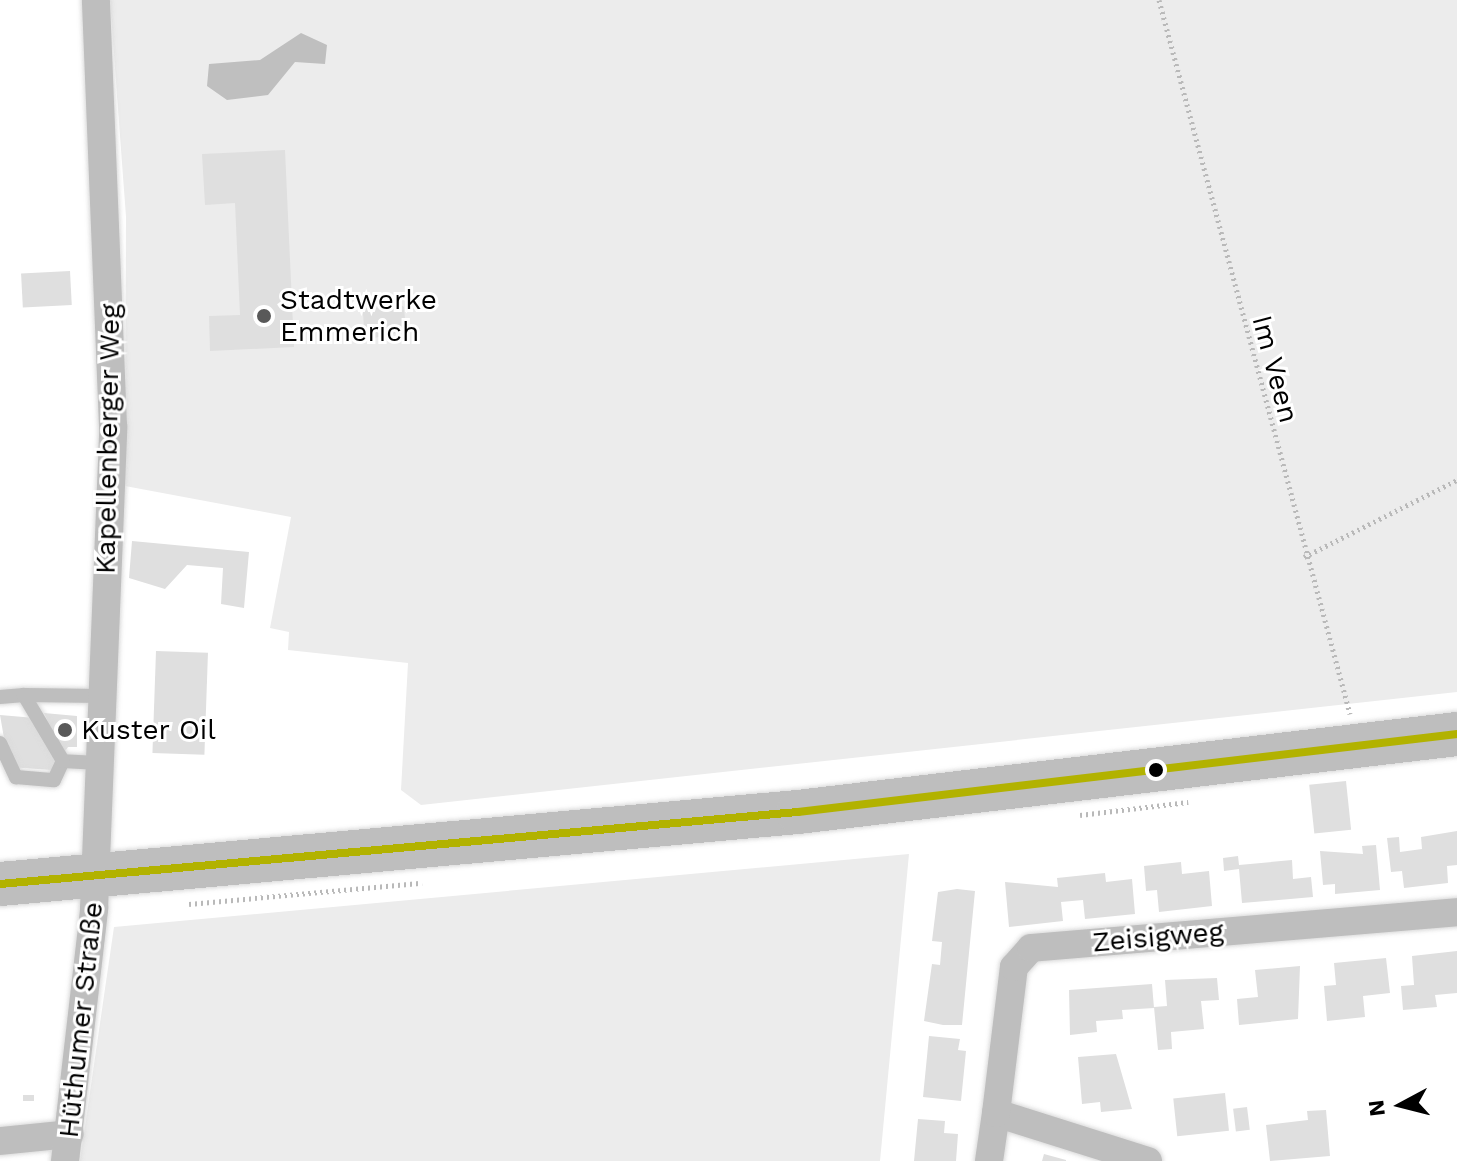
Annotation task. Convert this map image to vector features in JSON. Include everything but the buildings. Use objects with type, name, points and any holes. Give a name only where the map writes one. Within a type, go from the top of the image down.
[{"type":"main road","points":[[0,884],[96,878],[798,812],[1457,734]]},
{"type":"street","name":"Kapellenberger Weg","points":[[96,0],[113,426],[96,878]]},
{"type":"street","name":"Hüthumer Straße","points":[[67,1148],[96,878]]},
{"type":"street","name":"Zeisigweg","points":[[989,1161],[1014,967],[1031,948],[1457,912]]},
{"type":"street","points":[[996,1113],[1148,1161]]},
{"type":"street","points":[[0,1141],[67,1148]]},
{"type":"lane","points":[[24,695],[63,761]]},
{"type":"lane","points":[[0,697],[102,696]]},
{"type":"lane","points":[[0,743],[16,777],[54,780],[63,761]]},
{"type":"lane","points":[[63,761],[99,763]]},
{"type":"path","name":"Im Veen","points":[[1159,0],[1304,557],[1361,745]]},
{"type":"path","points":[[1304,557],[1457,480]]},
{"type":"shaded area","points":[[110,0],[1457,0],[1457,692],[421,805],[401,790],[408,663],[288,650],[289,632],[270,628],[291,517],[125,486],[126,217]]},
{"type":"shaded area","points":[[301,33],[327,45],[325,64],[295,62],[268,95],[227,100],[207,86],[209,64],[260,60]]},
{"type":"shaded area","points":[[909,854],[880,1161],[80,1161],[114,927]]},
{"type":"transit line","points":[[0,884],[798,812],[1457,734]]},
{"type":"place","name":"Stadtwerke Emmerich","points":[[264,316]]},
{"type":"place","name":"Kuster Oil","points":[[65,730]]}]
